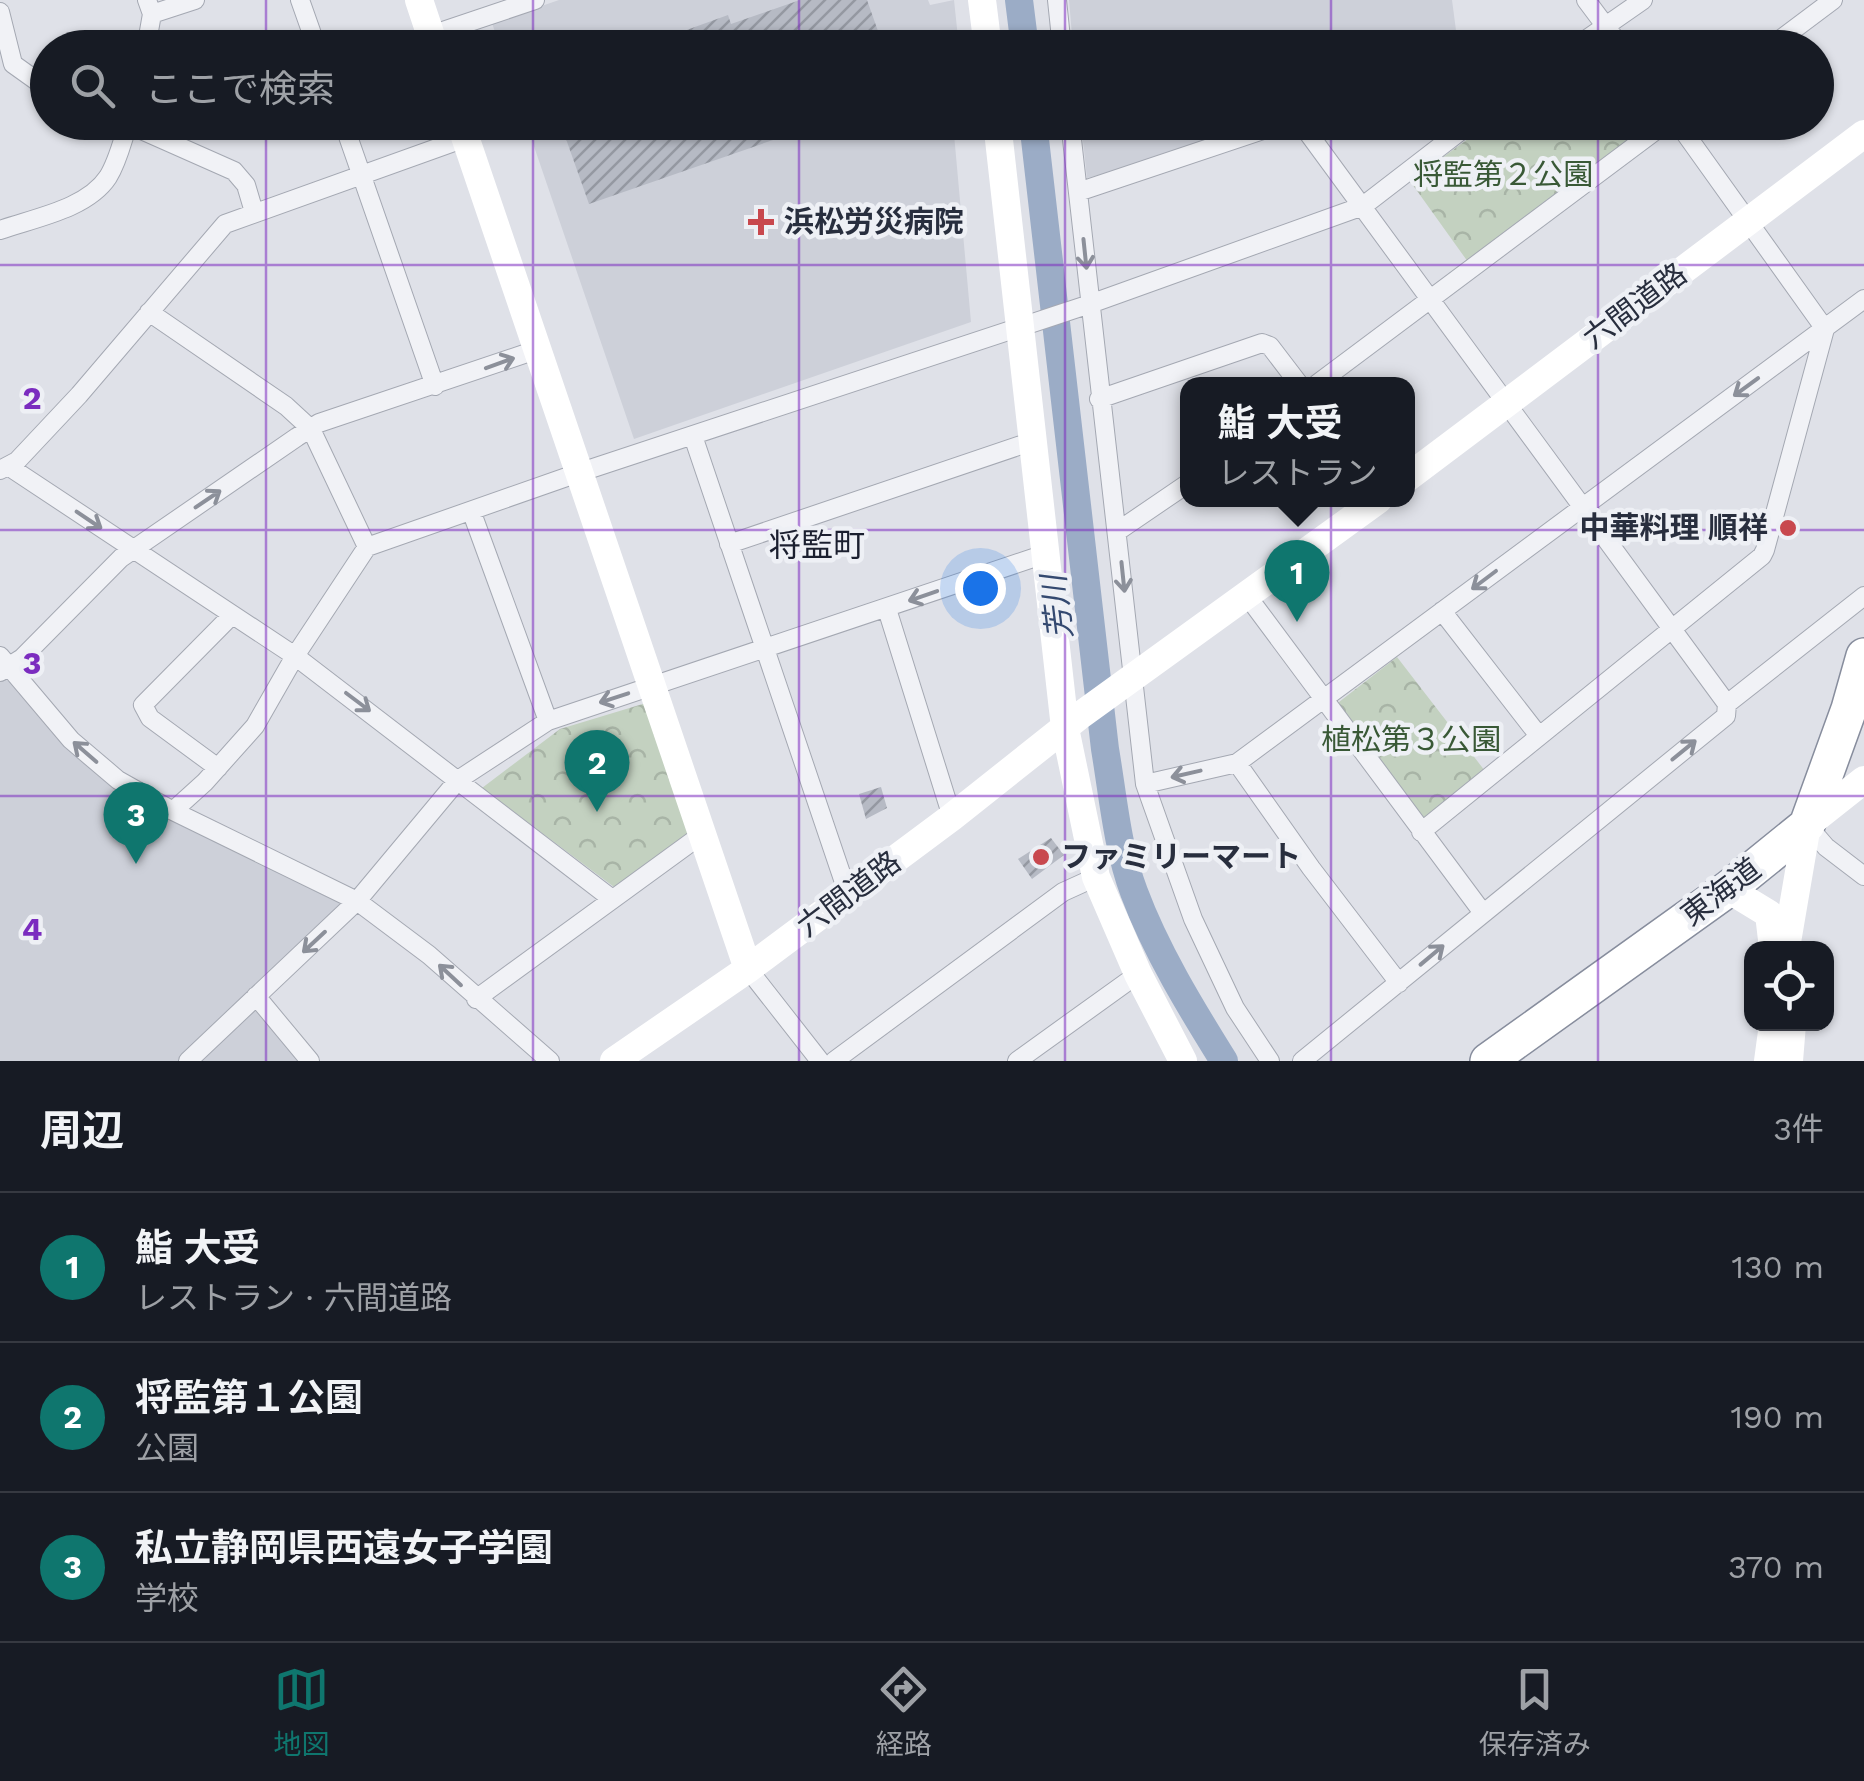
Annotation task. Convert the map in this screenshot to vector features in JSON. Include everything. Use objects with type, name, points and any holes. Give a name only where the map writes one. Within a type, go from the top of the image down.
[{"type":"highway","points":[[1808,825],[1857,723],[1864,656]]},
{"type":"highway","name":"東海道","points":[[1488,1061],[1728,889],[1808,825]]},
{"type":"street","points":[[149,7],[195,0]]},
{"type":"street","points":[[300,0],[311,30]]},
{"type":"street","points":[[419,0],[429,30]]},
{"type":"street","points":[[460,30],[535,0]]},
{"type":"street","points":[[982,0],[986,30]]},
{"type":"street","points":[[1057,0],[1060,30]]},
{"type":"street","points":[[1586,0],[1609,30]]},
{"type":"street","points":[[1599,30],[1642,0]]},
{"type":"street","points":[[1793,30],[1833,0]]},
{"type":"street","points":[[0,12],[6,66],[30,79]]},
{"type":"street","name":"六間道路","points":[[1415,472],[1864,134]]},
{"type":"street","points":[[0,230],[70,205],[94,192],[107,180],[122,140]]},
{"type":"street","points":[[164,140],[234,171],[246,185],[254,212]]},
{"type":"street","points":[[348,140],[436,386]]},
{"type":"street","points":[[3,467],[17,461],[78,395],[220,227],[438,140]]},
{"type":"street","points":[[466,140],[748,969],[820,1061]]},
{"type":"street","points":[[1000,140],[1024,326],[1033,441],[1096,877],[1138,974],[1183,1061]]},
{"type":"street","points":[[1072,140],[1086,305],[1118,531],[1129,682],[1145,784],[1193,919],[1235,1008],[1270,1061]]},
{"type":"street","points":[[1078,192],[1233,140]]},
{"type":"street","points":[[1302,1061],[1726,716],[1727,704],[1314,140]]},
{"type":"street","points":[[172,811],[218,768],[254,726],[295,656],[368,548],[581,472],[1086,305],[1363,206],[1449,140]]},
{"type":"street","points":[[1326,377],[1643,140]]},
{"type":"street","points":[[1690,140],[1825,329]]},
{"type":"street","points":[[1145,784],[1237,762],[1864,300]]},
{"type":"street","points":[[149,312],[286,406],[311,429],[368,548]]},
{"type":"street","points":[[1420,832],[1765,550],[1825,329]]},
{"type":"street","points":[[1100,400],[1262,343],[1270,346],[1294,377]]},
{"type":"street","points":[[539,349],[311,429],[134,549],[3,666],[83,750],[118,780],[172,811],[358,901],[429,955],[550,1061]]},
{"type":"street","points":[[693,436],[848,894]]},
{"type":"street","points":[[728,544],[1033,441]]},
{"type":"street","points":[[3,467],[295,656],[612,899]]},
{"type":"street","points":[[1118,531],[1180,489]]},
{"type":"street","points":[[1129,682],[1369,507]]},
{"type":"street","points":[[472,513],[548,720]]},
{"type":"street","points":[[188,1061],[358,901],[458,780],[548,720],[1048,553]]},
{"type":"street","points":[[1727,704],[1864,596]]},
{"type":"street","points":[[1248,597],[1483,913]]},
{"type":"street","points":[[886,609],[952,817]]},
{"type":"street","points":[[1442,611],[1539,736]]},
{"type":"street","points":[[218,768],[150,718],[143,706],[231,616]]},
{"type":"street","name":"六間道路","points":[[614,1061],[748,969],[1129,682]]},
{"type":"street","points":[[1237,762],[1399,983]]},
{"type":"street","points":[[1787,941],[1808,825],[1864,780]]},
{"type":"street","points":[[1808,825],[1826,847],[1864,876]]},
{"type":"street","points":[[1799,941],[1808,825]]},
{"type":"street","points":[[476,1000],[701,835]]},
{"type":"street","points":[[834,1061],[1063,892],[1096,877]]},
{"type":"street","points":[[1728,889],[1768,914],[1772,941]]},
{"type":"street","points":[[1018,1061],[1138,974]]},
{"type":"street","points":[[256,996],[310,1061]]},
{"type":"street","points":[[1768,1061],[1772,1031]]},
{"type":"street","points":[[1789,1061],[1791,1031]]},
{"type":"shaded area","points":[[559,0],[928,0],[930,5],[954,0],[957,30],[494,30],[492,23]]},
{"type":"shaded area","points":[[1069,0],[1452,0],[1456,30],[1072,30]]},
{"type":"shaded area","name":"浜松労災病院","points":[[532,140],[955,140],[971,322],[634,439]]},
{"type":"shaded area","points":[[1083,140],[1222,140],[1198,148],[1087,178]]},
{"type":"shaded area","points":[[3,679],[12,682],[85,762],[344,903],[247,999],[300,1061],[0,1061]]},
{"type":"green space","name":"将監第２公園","points":[[1467,140],[1631,140],[1468,262],[1410,181]]},
{"type":"green space","name":"植松第３公園","points":[[1397,657],[1485,771],[1425,817],[1418,816],[1336,710],[1339,702]]},
{"type":"green space","points":[[646,703],[689,835],[614,887],[482,788],[560,729]]},
{"type":"building","points":[[800,0],[867,0],[878,30],[687,30],[728,15],[731,24]]},
{"type":"building","points":[[566,140],[773,140],[589,204]]},
{"type":"building","points":[[881,787],[887,808],[866,819],[859,794]]},
{"type":"building","name":"ファミリーマート","points":[[1051,838],[1064,855],[1032,879],[1018,859]]},
{"type":"waterway","name":"芳川","points":[[1019,0],[1023,30]]},
{"type":"waterway","name":"芳川","points":[[1035,140],[1105,749],[1119,839],[1128,875],[1153,936],[1224,1061]]},
{"type":"place","name":"浜松労災病院","points":[[761,222]]},
{"type":"place","name":"中華料理 順祥","points":[[1788,528]]},
{"type":"place","name":"鮨 大受","points":[[1297,622]]},
{"type":"place","name":"将監第１公園","points":[[597,812]]},
{"type":"place","name":"ファミリーマート","points":[[1041,857]]},
{"type":"place","name":"私立静岡県西遠女子学園","points":[[136,864]]},
{"type":"district","name":"将監町","points":[[817,545]]}]
